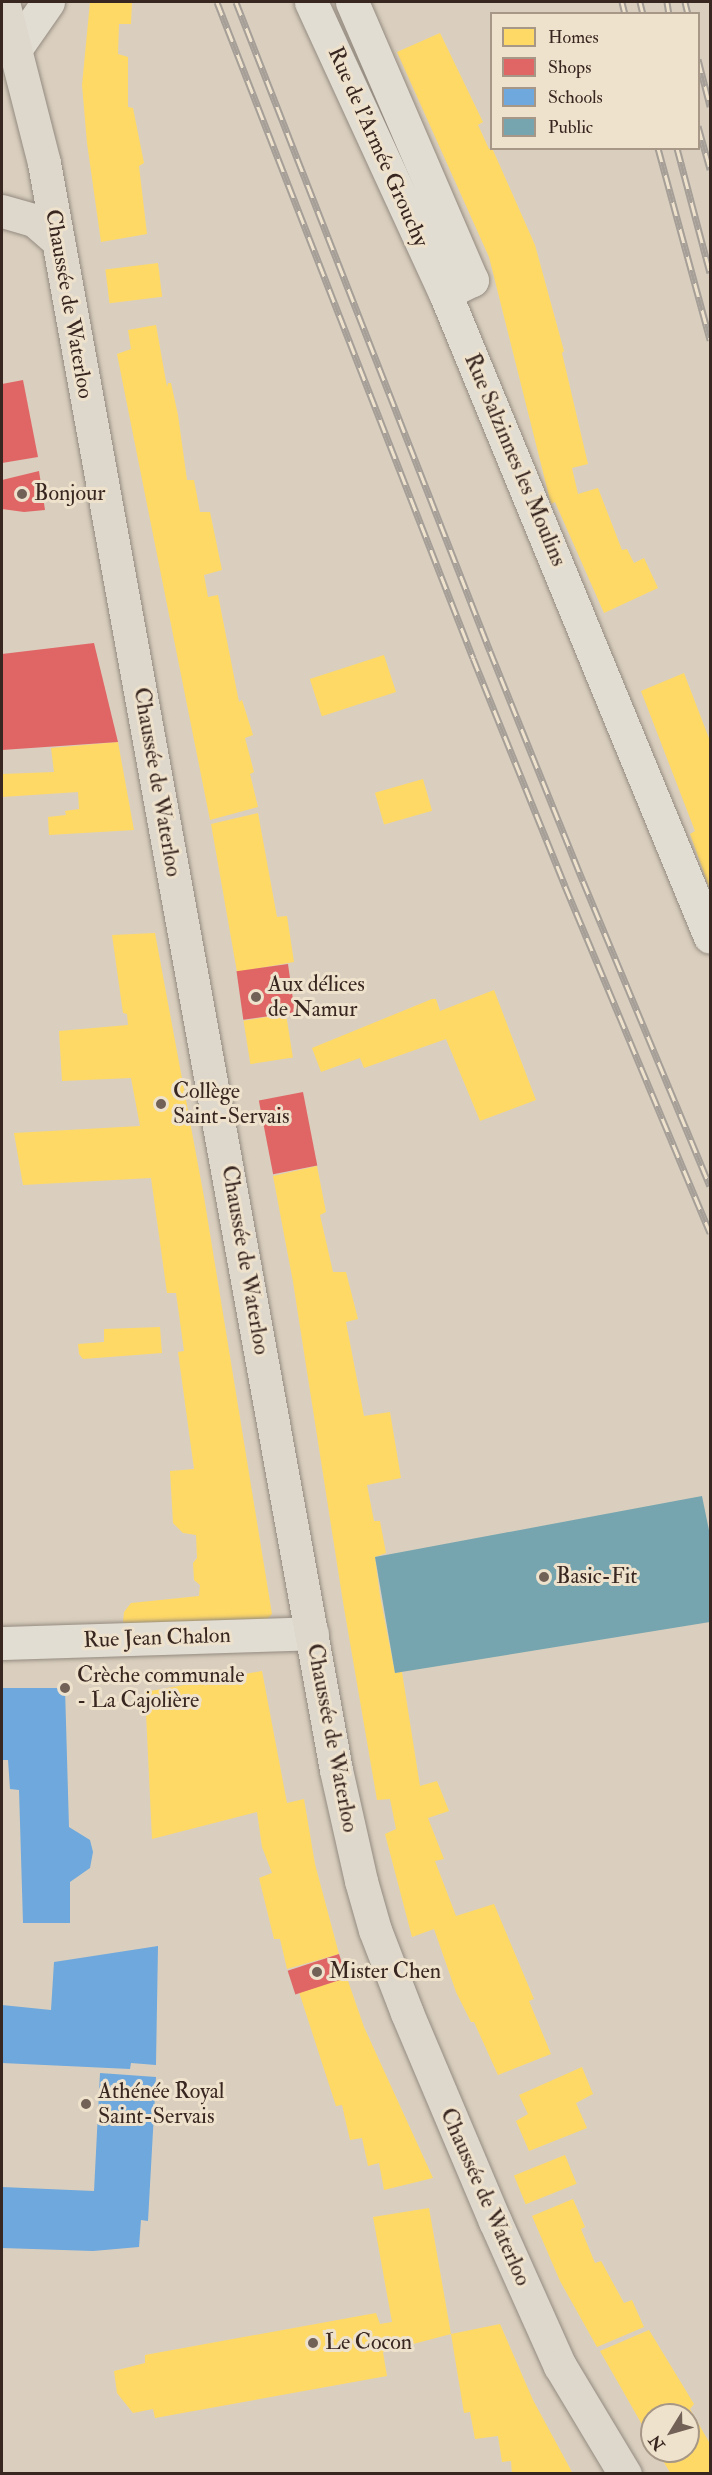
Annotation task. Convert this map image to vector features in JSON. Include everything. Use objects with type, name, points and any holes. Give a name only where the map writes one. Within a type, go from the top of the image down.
[{"type":"main road","name":"Chaussée de Waterloo","points":[[3,2],[44,163],[336,1770],[361,1881],[379,1940],[434,2081],[560,2366],[625,2474]]},
{"type":"main road","points":[[2,89],[16,48]]},
{"type":"main road","points":[[2,211],[34,220],[58,241]]},
{"type":"street","points":[[16,48],[48,2]]},
{"type":"street","name":"Rue de l'Armée Grouchy","points":[[311,2],[445,293]]},
{"type":"street","points":[[352,2],[472,280],[445,293]]},
{"type":"street","name":"Rue Salzinnes les Moulins","points":[[445,293],[711,937]]},
{"type":"street","name":"Rue Jean Chalon","points":[[2,1643],[312,1633]]},
{"type":"building: Homes","points":[[90,2],[132,2],[131,24],[119,24],[118,54],[128,57],[128,107],[133,108],[144,163],[139,166],[147,234],[101,242],[87,143],[82,85]]},
{"type":"building: Homes","points":[[440,33],[483,122],[478,125],[489,149],[493,150],[535,245],[564,351],[562,353],[588,464],[572,468],[578,494],[598,488],[622,550],[627,549],[634,563],[644,558],[658,588],[604,613],[555,502],[551,504],[489,257],[397,52]]},
{"type":"building: Homes","points":[[158,263],[162,297],[110,303],[105,269]]},
{"type":"building: Homes","points":[[156,325],[167,387],[168,383],[171,383],[178,415],[187,480],[194,480],[200,512],[210,512],[222,570],[204,575],[208,597],[218,595],[239,702],[242,700],[253,735],[245,738],[254,772],[250,774],[258,807],[210,820],[117,354],[131,349],[128,330]]},
{"type":"building: Homes","points":[[384,655],[396,692],[322,716],[310,679]]},
{"type":"building: Homes","points":[[684,673],[710,741],[710,890],[690,834],[695,831],[641,691]]},
{"type":"building: Homes","points":[[118,742],[134,830],[49,835],[48,817],[66,815],[65,811],[79,809],[78,792],[2,797],[2,774],[54,772],[51,748]]},
{"type":"building: Homes","points":[[423,779],[432,811],[384,825],[375,793]]},
{"type":"building: Homes","points":[[258,813],[277,917],[287,916],[294,962],[237,972],[211,824]]},
{"type":"building: Homes","points":[[155,933],[204,1197],[272,1614],[263,1624],[132,1630],[123,1622],[124,1612],[131,1603],[199,1596],[200,1585],[194,1580],[193,1563],[197,1558],[196,1535],[183,1533],[173,1523],[170,1471],[194,1469],[178,1352],[184,1351],[176,1293],[167,1293],[151,1178],[23,1185],[14,1133],[140,1126],[131,1078],[62,1081],[59,1031],[128,1025],[127,1014],[123,1013],[112,935]]},
{"type":"building: Homes","points":[[494,990],[536,1100],[480,1121],[446,1039],[364,1068],[360,1058],[321,1072],[312,1048],[432,999],[436,999],[440,1011]]},
{"type":"building: Homes","points":[[286,1014],[293,1057],[250,1064],[244,1021]]},
{"type":"building: Homes","points":[[317,1166],[326,1212],[320,1215],[333,1272],[346,1272],[358,1319],[346,1322],[364,1416],[390,1412],[401,1478],[367,1485],[374,1521],[380,1521],[386,1553],[375,1557],[380,1596],[395,1673],[402,1672],[420,1786],[437,1781],[449,1811],[428,1818],[444,1859],[435,1861],[456,1916],[494,1904],[534,1999],[529,2001],[551,2054],[498,2075],[474,2022],[471,2022],[456,1992],[434,1929],[412,1937],[385,1834],[396,1829],[390,1799],[377,1800],[343,1602],[293,1282],[273,1176]]},
{"type":"building: Homes","points":[[160,1327],[162,1353],[83,1359],[79,1354],[78,1344],[104,1342],[104,1329]]},
{"type":"building: Homes","points":[[262,1671],[287,1803],[304,1799],[315,1864],[339,1954],[287,1969],[280,1939],[274,1939],[259,1878],[272,1873],[262,1847],[257,1812],[152,1839],[145,1692]]},
{"type":"building: Homes","points":[[347,1978],[364,2027],[433,2178],[384,2190],[379,2163],[368,2166],[362,2138],[350,2140],[342,2105],[336,2106],[299,1992]]},
{"type":"building: Homes","points":[[582,2067],[593,2094],[576,2103],[587,2128],[529,2151],[516,2121],[528,2114],[519,2095]]},
{"type":"building: Homes","points":[[565,2155],[577,2184],[526,2204],[514,2176]]},
{"type":"building: Homes","points":[[573,2199],[585,2227],[581,2229],[595,2263],[601,2261],[624,2303],[632,2300],[644,2327],[597,2347],[560,2281],[532,2216]]},
{"type":"building: Homes","name":"Le Cocon","points":[[429,2208],[451,2334],[383,2352],[387,2376],[155,2418],[153,2409],[133,2413],[117,2393],[114,2371],[145,2363],[145,2355],[376,2313],[380,2324],[392,2322],[373,2217]]},
{"type":"building: Homes","points":[[500,2324],[533,2400],[573,2474],[512,2474],[511,2461],[502,2462],[498,2436],[475,2439],[470,2412],[464,2413],[451,2334]]},
{"type":"building: Homes","points":[[649,2330],[693,2403],[640,2403],[640,2421],[600,2351]]},
{"type":"building: Homes","points":[[700,2426],[710,2441],[710,2474],[671,2474],[664,2463],[700,2463]]},
{"type":"building: Shops","points":[[23,380],[38,457],[2,463],[2,384]]},
{"type":"building: Shops","name":"Bonjour","points":[[39,471],[45,510],[24,512],[2,509],[2,480]]},
{"type":"building: Shops","points":[[94,643],[118,742],[2,750],[2,654]]},
{"type":"building: Shops","points":[[288,964],[295,1013],[243,1020],[237,971]]},
{"type":"building: Shops","points":[[303,1092],[317,1166],[273,1174],[259,1101]]},
{"type":"building: Shops","name":"Mister Chen","points":[[339,1954],[347,1978],[295,1994],[288,1971]]},
{"type":"building: Schools","points":[[2,1688],[65,1688],[69,1827],[90,1840],[93,1852],[90,1868],[70,1882],[70,1923],[23,1923],[19,1790],[10,1789],[8,1760],[2,1760]]},
{"type":"building: Schools","points":[[158,1946],[156,2065],[131,2063],[130,2069],[2,2063],[2,2005],[51,2010],[54,1962]]},
{"type":"building: Schools","points":[[100,2073],[156,2077],[148,2221],[141,2220],[139,2247],[93,2251],[2,2248],[2,2187],[94,2191]]},
{"type":"building: Public","name":"Basic-Fit","points":[[702,1496],[710,1535],[710,1622],[395,1673],[375,1557]]},
{"type":"railway","points":[[217,2],[473,658],[565,886],[710,1233]]},
{"type":"railway","points":[[236,2],[490,651],[710,1186]]},
{"type":"railway","points":[[622,2],[624,12]]},
{"type":"railway","points":[[640,2],[642,12]]},
{"type":"railway","points":[[667,2],[669,12]]},
{"type":"railway","points":[[685,2],[688,12]]},
{"type":"railway","points":[[700,67],[710,106]]},
{"type":"railway","points":[[700,133],[710,169]]},
{"type":"railway","points":[[659,150],[710,340]]},
{"type":"railway","points":[[678,150],[710,273]]},
{"type":"place","name":"Bonjour","points":[[22,494]]},
{"type":"place","name":"Aux délices de Namur","points":[[256,997]]},
{"type":"place","name":"Collège Saint-Servais","points":[[161,1104]]},
{"type":"place","name":"Basic-Fit","points":[[544,1577]]},
{"type":"place","name":"Crèche communale - La Cajolière","points":[[65,1688]]},
{"type":"place","name":"Mister Chen","points":[[317,1972]]},
{"type":"place","name":"Athénée Royal Saint-Servais","points":[[86,2104]]},
{"type":"place","name":"Le Cocon","points":[[313,2343]]}]
